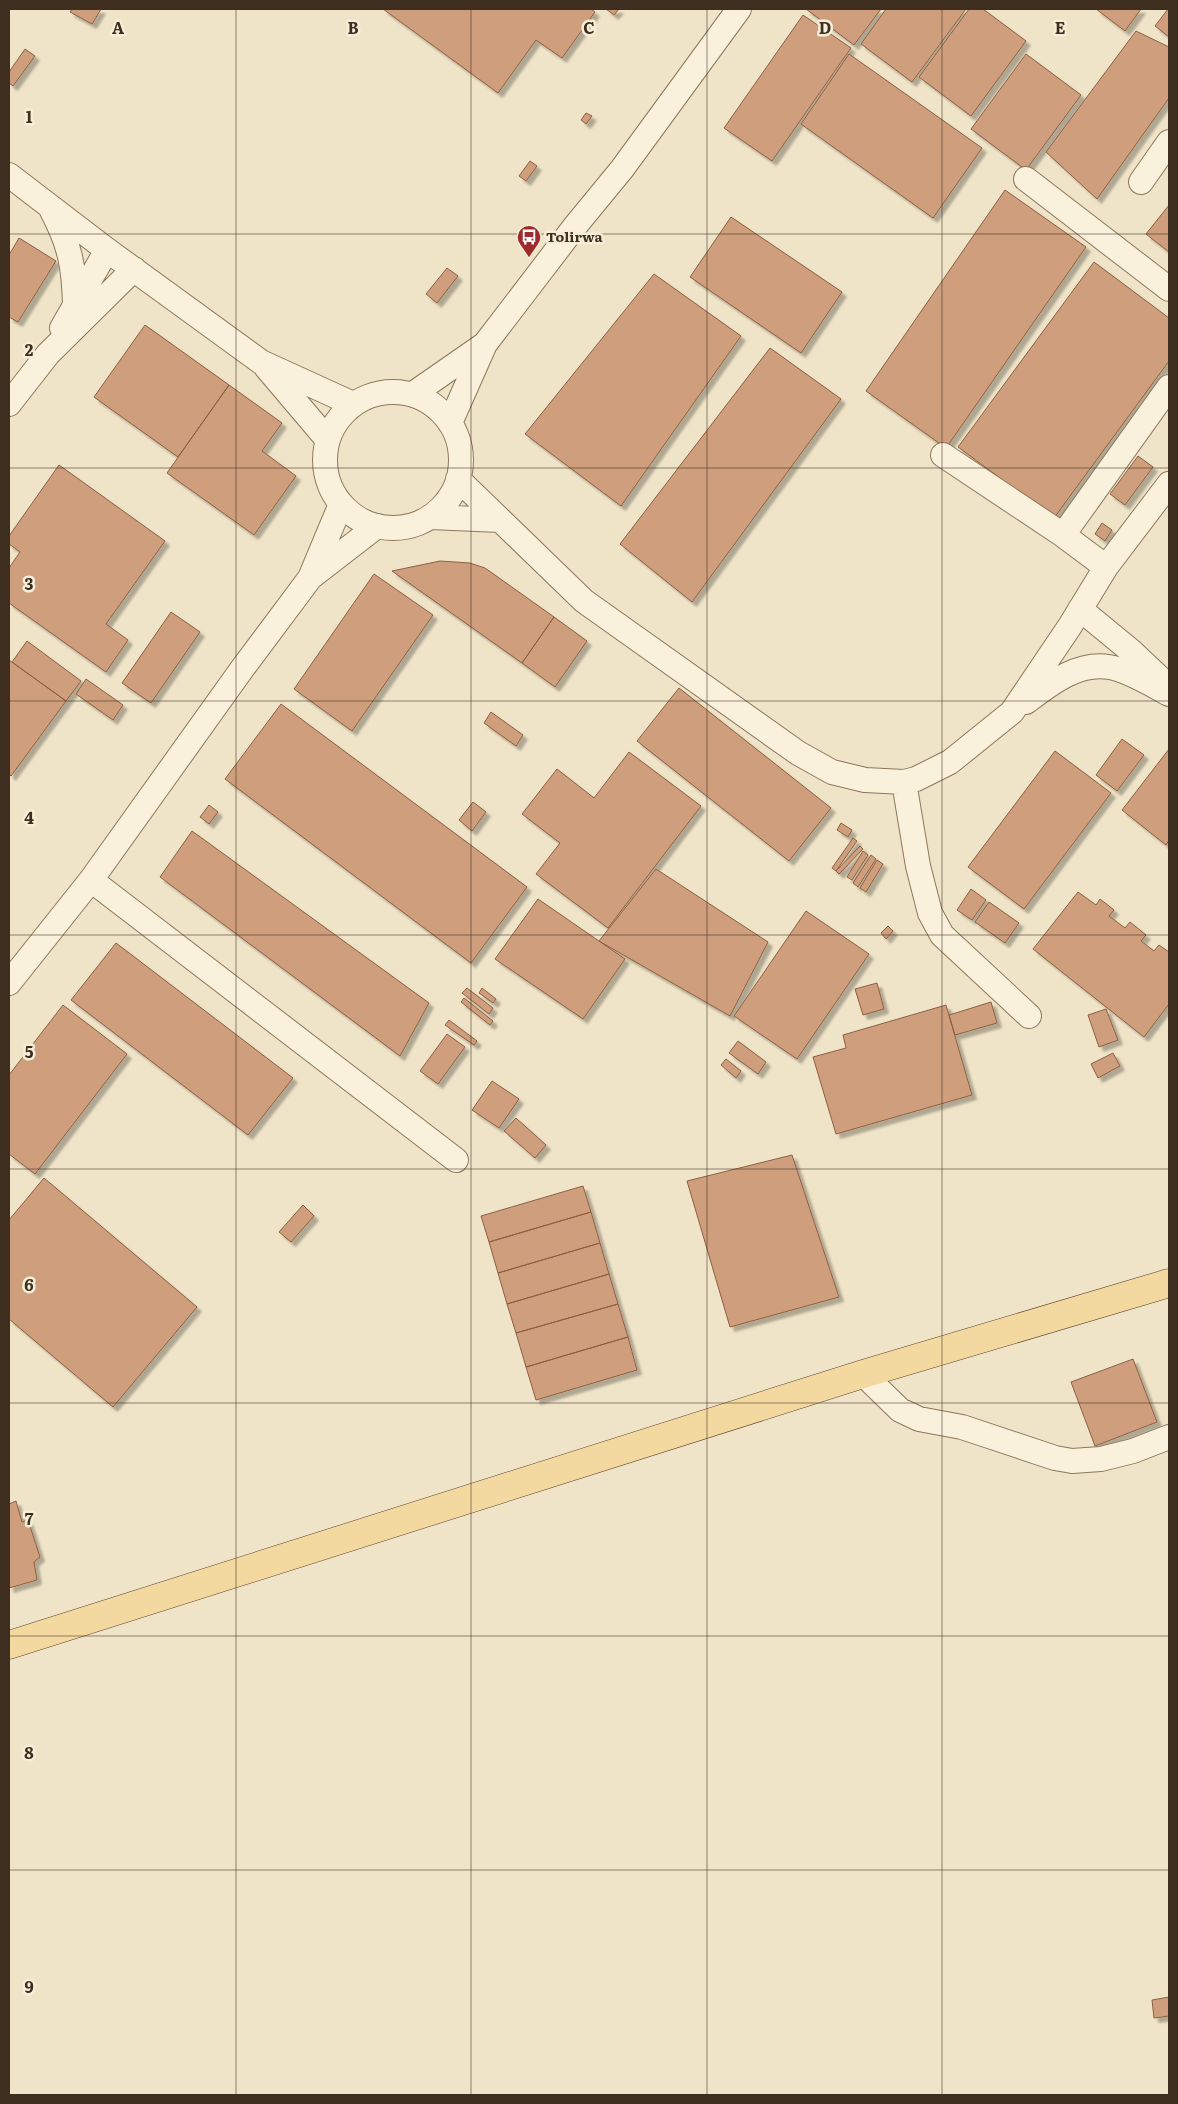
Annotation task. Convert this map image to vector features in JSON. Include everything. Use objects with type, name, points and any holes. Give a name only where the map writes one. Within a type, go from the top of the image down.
[{"type":"main road","points":[[9,1645],[863,1374],[1169,1283]]},
{"type":"lane","points":[[450,422],[485,344],[576,225],[622,169],[739,9]]},
{"type":"lane","points":[[1140,182],[1169,142]]},
{"type":"lane","points":[[9,175],[107,250],[261,362],[353,404]]},
{"type":"lane","points":[[1026,179],[1169,288]]},
{"type":"lane","points":[[48,205],[64,234],[71,258],[75,306]]},
{"type":"lane","points":[[48,354],[107,250]]},
{"type":"lane","points":[[9,404],[48,354],[134,269]]},
{"type":"lane","points":[[413,394],[485,344]]},
{"type":"lane","points":[[261,362],[327,439]]},
{"type":"lane","points":[[1064,535],[1169,387]]},
{"type":"lane","points":[[393,391],[413,394],[434,406],[450,422],[458,440],[461,460],[458,479],[448,501],[430,518],[413,525],[395,528],[377,526],[357,518],[341,504],[329,484],[324,462],[327,439],[342,414],[353,404],[371,394],[393,391]]},
{"type":"lane","points":[[943,455],[1064,535],[1106,566]]},
{"type":"lane","points":[[458,479],[584,601],[798,753],[832,772],[866,780],[904,782],[916,779],[950,762],[1012,712],[1060,677],[1085,668],[1110,667],[1135,676],[1169,694]]},
{"type":"lane","points":[[1012,712],[1106,566],[1169,484]]},
{"type":"lane","points":[[9,983],[91,880],[236,677],[310,578],[341,504]]},
{"type":"lane","points":[[430,518],[500,520]]},
{"type":"lane","points":[[310,578],[377,526]]},
{"type":"lane","points":[[1080,609],[1131,651],[1169,687]]},
{"type":"lane","points":[[904,782],[918,866],[930,913],[942,935],[1029,1016]]},
{"type":"lane","points":[[91,880],[456,1160]]},
{"type":"lane","points":[[863,1374],[900,1410],[920,1419],[962,1427],[1055,1458],[1072,1461],[1100,1459],[1132,1451],[1169,1437]]},
{"type":"building","points":[[72,9],[101,9],[92,24],[70,12]]},
{"type":"building","points":[[383,9],[591,9],[595,12],[562,58],[536,40],[498,93]]},
{"type":"building","points":[[606,9],[619,9],[614,15]]},
{"type":"building","points":[[806,9],[881,9],[854,45]]},
{"type":"building","points":[[886,9],[966,9],[912,82],[861,44]]},
{"type":"building","points":[[969,9],[983,9],[1026,41],[971,116],[919,77]]},
{"type":"building","points":[[1096,9],[1141,9],[1125,31]]},
{"type":"building","points":[[1169,9],[1169,37],[1155,26]]},
{"type":"building","points":[[803,15],[851,48],[772,161],[724,128]]},
{"type":"building","points":[[1136,31],[1169,47],[1169,98],[1097,199],[1046,152]]},
{"type":"building","points":[[25,49],[35,56],[13,86],[9,83],[9,72]]},
{"type":"building","points":[[849,54],[982,148],[933,218],[801,124]]},
{"type":"building","points":[[1026,54],[1081,95],[1026,170],[971,129]]},
{"type":"building","points":[[586,113],[592,116],[586,124],[581,120]]},
{"type":"building","points":[[530,161],[537,166],[526,181],[519,176]]},
{"type":"building","points":[[1005,190],[1086,247],[946,448],[866,391]]},
{"type":"building","points":[[1169,205],[1169,252],[1146,234]]},
{"type":"building","points":[[731,217],[842,292],[801,353],[690,277]]},
{"type":"building","points":[[19,238],[56,261],[18,322],[9,317],[9,255]]},
{"type":"building","points":[[1094,262],[1169,318],[1169,361],[1054,518],[958,447]]},
{"type":"building","points":[[447,268],[458,276],[437,303],[426,294]]},
{"type":"building","points":[[654,274],[741,336],[621,506],[525,434]]},
{"type":"building","points":[[145,325],[229,385],[178,457],[94,397]]},
{"type":"building","points":[[770,348],[841,399],[692,602],[620,544]]},
{"type":"building","points":[[229,385],[282,423],[262,451],[296,476],[254,535],[167,473]]},
{"type":"building","points":[[1138,456],[1153,467],[1125,505],[1110,494]]},
{"type":"building","points":[[59,465],[165,541],[106,624],[128,640],[106,672],[9,603],[9,568],[20,552],[9,544],[9,536]]},
{"type":"building","points":[[1102,523],[1112,530],[1105,541],[1095,534]]},
{"type":"building","points":[[440,561],[470,563],[485,568],[554,617],[522,663],[392,571]]},
{"type":"building","points":[[374,574],[433,615],[352,731],[294,689]]},
{"type":"building","points":[[171,612],[200,632],[151,703],[122,683]]},
{"type":"building","points":[[554,617],[587,641],[555,687],[522,663]]},
{"type":"building","points":[[27,641],[81,681],[66,701],[12,662]]},
{"type":"building","points":[[9,660],[66,701],[11,776],[9,774]]},
{"type":"building","points":[[86,679],[123,705],[113,720],[76,694]]},
{"type":"building","points":[[679,688],[831,808],[789,861],[637,741]]},
{"type":"building","points":[[281,704],[527,887],[471,963],[225,779]]},
{"type":"building","points":[[491,712],[523,735],[516,746],[484,723]]},
{"type":"building","points":[[1122,739],[1144,755],[1117,791],[1096,775]]},
{"type":"building","points":[[1169,749],[1169,840],[1166,845],[1122,810]]},
{"type":"building","points":[[1055,751],[1111,793],[1024,909],[968,867]]},
{"type":"building","points":[[629,752],[701,806],[608,928],[536,874],[560,843],[522,814],[557,769],[594,798]]},
{"type":"building","points":[[473,802],[486,812],[472,831],[459,820]]},
{"type":"building","points":[[209,805],[218,812],[209,824],[200,817]]},
{"type":"building","points":[[841,823],[852,830],[848,837],[837,830]]},
{"type":"building","points":[[192,831],[429,1003],[400,1056],[160,877]]},
{"type":"building","points":[[853,838],[857,841],[836,871],[832,868]]},
{"type":"building","points":[[860,846],[863,849],[839,874],[836,871]]},
{"type":"building","points":[[863,851],[868,855],[852,880],[847,877]]},
{"type":"building","points":[[871,855],[876,859],[858,887],[853,883]]},
{"type":"building","points":[[877,860],[883,864],[866,892],[860,888]]},
{"type":"building","points":[[656,869],[768,942],[730,1016],[599,941]]},
{"type":"building","points":[[971,889],[986,900],[972,920],[957,910]]},
{"type":"building","points":[[1078,892],[1096,905],[1100,899],[1114,910],[1109,916],[1125,928],[1130,922],[1146,935],[1141,941],[1154,951],[1159,945],[1169,952],[1169,1004],[1144,1037],[1033,949]]},
{"type":"building","points":[[538,899],[625,959],[583,1019],[495,959]]},
{"type":"building","points":[[989,902],[1019,923],[1005,943],[975,922]]},
{"type":"building","points":[[806,911],[869,954],[797,1059],[734,1016]]},
{"type":"building","points":[[888,926],[893,931],[886,939],[881,933]]},
{"type":"building","points":[[116,943],[293,1078],[248,1135],[71,1000]]},
{"type":"building","points":[[877,983],[884,1009],[863,1015],[855,989]]},
{"type":"building","points":[[467,988],[493,1008],[489,1014],[462,993]]},
{"type":"building","points":[[482,988],[496,999],[493,1003],[479,993]]},
{"type":"building","points":[[464,998],[493,1021],[490,1025],[461,1002]]},
{"type":"building","points":[[991,1002],[997,1023],[955,1035],[949,1015]]},
{"type":"building","points":[[63,1005],[127,1054],[35,1174],[9,1154],[9,1075]]},
{"type":"building","points":[[946,1005],[972,1095],[836,1134],[813,1057],[846,1048],[843,1035]]},
{"type":"building","points":[[1106,1009],[1118,1040],[1099,1047],[1088,1015]]},
{"type":"building","points":[[449,1020],[477,1041],[474,1045],[445,1025]]},
{"type":"building","points":[[447,1034],[465,1047],[438,1084],[420,1071]]},
{"type":"building","points":[[738,1041],[766,1062],[758,1074],[729,1053]]},
{"type":"building","points":[[1113,1053],[1120,1066],[1098,1078],[1091,1064]]},
{"type":"building","points":[[726,1059],[741,1071],[736,1078],[721,1065]]},
{"type":"building","points":[[492,1081],[519,1099],[499,1128],[472,1110]]},
{"type":"building","points":[[516,1118],[546,1145],[535,1158],[504,1131]]},
{"type":"building","points":[[792,1155],[839,1297],[730,1327],[687,1181]]},
{"type":"building","points":[[44,1178],[197,1307],[113,1407],[9,1319],[9,1220]]},
{"type":"building","points":[[583,1186],[591,1212],[489,1242],[481,1216]]},
{"type":"building","points":[[303,1205],[314,1216],[291,1242],[279,1232]]},
{"type":"building","points":[[591,1212],[600,1243],[498,1273],[489,1242]]},
{"type":"building","points":[[600,1243],[609,1274],[507,1304],[498,1273]]},
{"type":"building","points":[[609,1274],[618,1304],[516,1333],[507,1304]]},
{"type":"building","points":[[618,1304],[628,1337],[526,1367],[516,1333]]},
{"type":"building","points":[[628,1337],[637,1370],[536,1400],[526,1367]]},
{"type":"building","points":[[1133,1359],[1157,1422],[1095,1446],[1071,1382]]},
{"type":"building","points":[[16,1501],[22,1522],[28,1520],[40,1557],[34,1562],[37,1580],[9,1588],[9,1504]]},
{"type":"building","points":[[1169,1997],[1169,2016],[1154,2018],[1152,2000]]},
{"type":"place","name":"Tolirwa","points":[[529,258]]}]
